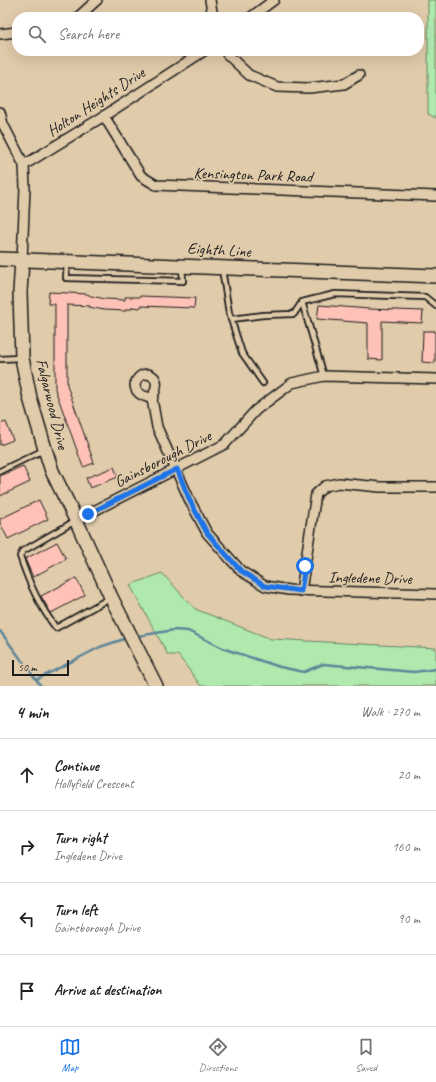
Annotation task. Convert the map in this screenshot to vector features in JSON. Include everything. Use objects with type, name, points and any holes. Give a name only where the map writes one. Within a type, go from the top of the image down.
[{"type":"street","points":[[84,12],[97,0]]},
{"type":"street","points":[[210,0],[212,12]]},
{"type":"street","points":[[258,12],[274,0]]},
{"type":"street","points":[[0,34],[12,33]]},
{"type":"street","name":"Holton Heights Drive","points":[[24,165],[104,116],[196,56]]},
{"type":"street","points":[[229,56],[249,75],[277,87],[309,88],[344,84],[359,75]]},
{"type":"street","name":"Falgarwood Drive","points":[[0,112],[2,124],[24,165],[25,188],[20,292],[22,358],[30,398],[52,471],[111,597],[156,686]]},
{"type":"street","name":"Kensington Park Road","points":[[104,116],[141,176],[156,186],[436,196]]},
{"type":"street","name":"Eighth Line","points":[[0,259],[436,276]]},
{"type":"street","name":"Gainsborough Drive","points":[[76,520],[225,444],[256,410],[292,383],[324,376],[436,379]]},
{"type":"street","name":"Ingledene Drive","points":[[152,399],[157,427],[190,501],[207,533],[241,571],[265,586],[301,591],[436,594]]},
{"type":"street","points":[[301,591],[316,494],[325,486],[339,483],[380,487],[436,487]]},
{"type":"lane","points":[[222,267],[231,319],[242,352],[263,383]]},
{"type":"lane","points":[[231,319],[264,315],[294,314],[302,302],[335,294],[425,297],[436,306]]},
{"type":"lane","points":[[302,302],[324,376]]},
{"type":"lane","points":[[0,359],[22,358]]},
{"type":"lane","points":[[0,470],[45,449]]},
{"type":"lane","points":[[76,520],[23,551],[20,556],[25,571],[47,617],[56,628],[111,597]]},
{"type":"green space","points":[[428,0],[436,0],[436,118],[428,114]]},
{"type":"green space","points":[[162,573],[195,609],[271,639],[436,648],[436,686],[201,686],[178,655],[168,655],[130,585]]},
{"type":"building","points":[[49,292],[87,294],[105,299],[125,300],[125,297],[140,296],[195,298],[194,308],[140,306],[140,308],[132,307],[132,309],[126,309],[126,311],[104,310],[89,307],[90,306],[67,305],[67,385],[94,463],[83,467],[55,389],[55,304],[48,304]]},
{"type":"building","points":[[319,305],[423,311],[422,323],[382,321],[382,360],[368,359],[368,323],[317,319]]},
{"type":"building","points":[[423,331],[435,331],[435,363],[422,362]]},
{"type":"building","points":[[6,422],[13,440],[0,445],[0,424]]},
{"type":"building","points":[[23,466],[30,482],[0,496],[0,476]]},
{"type":"building","points":[[114,467],[118,477],[90,488],[86,478]]},
{"type":"building","points":[[39,500],[48,519],[8,539],[0,523],[0,519]]},
{"type":"building","points":[[57,542],[66,559],[33,577],[25,559]]},
{"type":"building","points":[[76,578],[85,595],[51,613],[41,596]]},
{"type":"waterway","points":[[138,636],[174,630],[188,631],[225,649],[280,667],[304,672],[323,664],[414,672],[436,669]]},
{"type":"waterway","points":[[0,631],[41,686]]},
{"type":"waterway","points":[[38,679],[100,647],[124,639]]},
{"type":"route","points":[[88,514],[177,469],[190,501],[207,533],[241,571],[265,586],[301,591],[305,566]]}]
